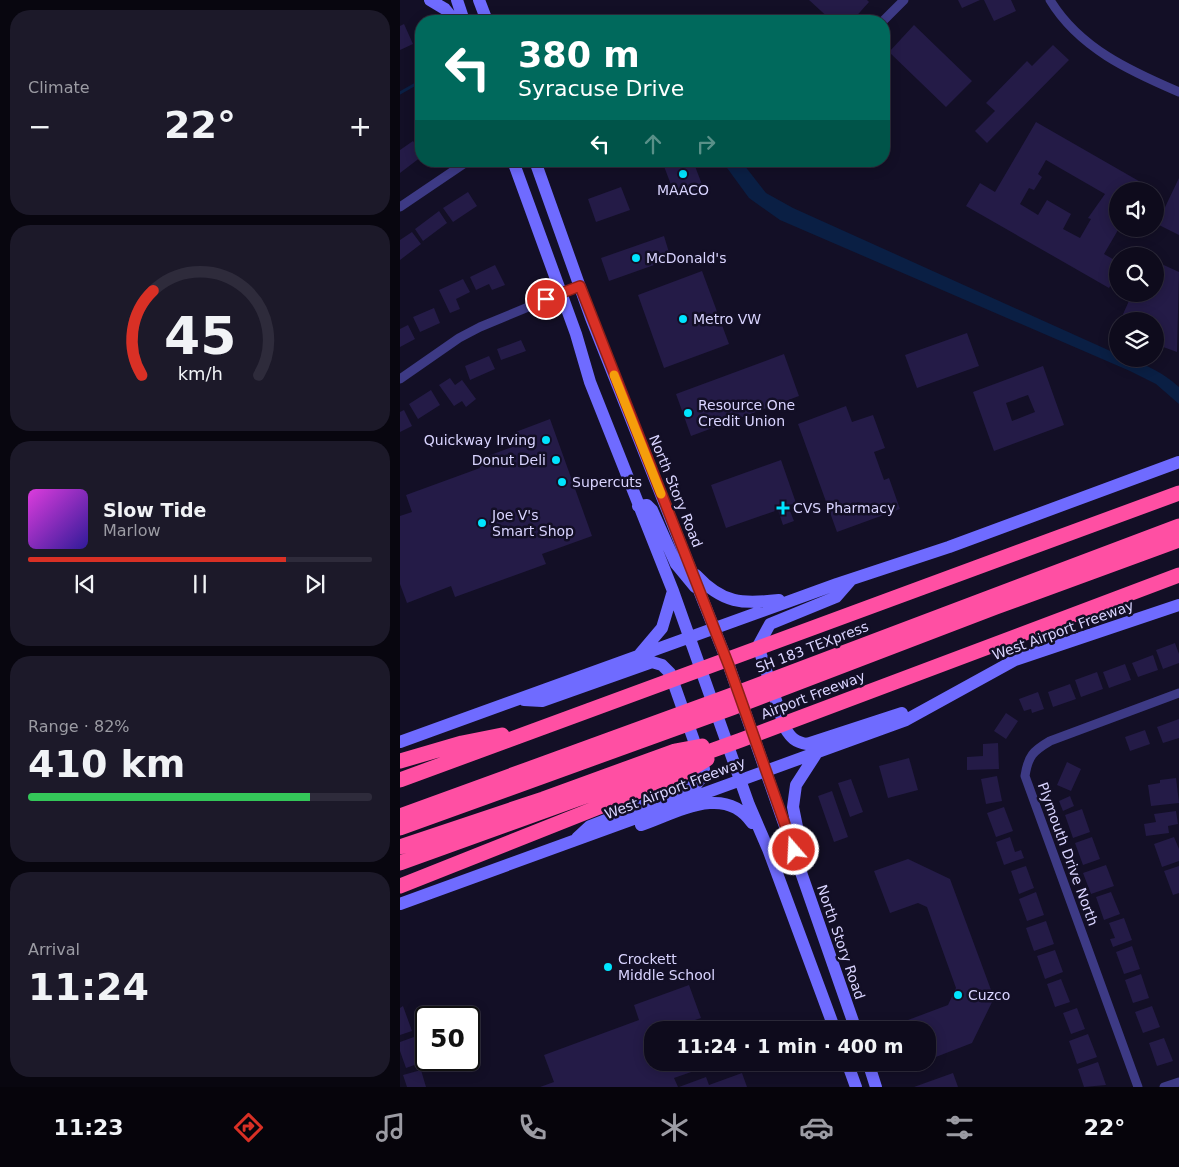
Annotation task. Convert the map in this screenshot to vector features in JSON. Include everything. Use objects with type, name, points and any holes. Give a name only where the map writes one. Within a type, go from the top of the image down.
[{"type":"highway","points":[[400,780],[1179,493]]},
{"type":"highway","name":"SH 183 TEXpress","points":[[794,678],[1179,526]]},
{"type":"highway","name":"SH 183 TEXpress","points":[[400,816],[668,724],[1179,540]]},
{"type":"highway","name":"Airport Freeway","points":[[400,863],[741,740],[1179,574]]},
{"type":"highway","name":"SH 183 TEXpress","points":[[400,828],[668,724]]},
{"type":"highway","points":[[400,761],[462,743],[550,725]]},
{"type":"highway","points":[[400,847],[543,800],[679,763]]},
{"type":"highway","points":[[400,886],[679,763]]},
{"type":"main road","points":[[430,0],[445,9],[450,15]]},
{"type":"main road","points":[[457,0],[462,15]]},
{"type":"main road","points":[[480,0],[485,15]]},
{"type":"main road","points":[[515,167],[561,292],[590,382],[673,591],[740,780],[768,849],[832,1021]]},
{"type":"main road","name":"North Story Road","points":[[536,167],[580,286],[692,570],[766,770],[853,1021]]},
{"type":"main road","points":[[400,742],[852,579],[949,547],[1179,462]]},
{"type":"main road","points":[[638,506],[647,505],[652,510],[676,564],[700,592]]},
{"type":"main road","points":[[692,570],[705,585],[722,597],[744,604],[796,599]]},
{"type":"main road","points":[[852,579],[836,597],[770,624],[762,636],[758,646],[785,728],[791,738],[799,743],[807,744],[902,712],[920,711]]},
{"type":"main road","points":[[636,657],[655,639],[662,628],[673,591]]},
{"type":"main road","name":"West Airport Freeway","points":[[400,904],[906,720],[1015,660],[1179,604]]},
{"type":"main road","points":[[518,699],[542,701],[652,662],[662,665],[670,673],[704,768],[702,777],[696,785],[590,826],[571,842]]},
{"type":"main road","points":[[794,850],[797,827],[793,807],[796,785],[818,751]]},
{"type":"main road","points":[[571,842],[596,841],[714,801],[724,802],[741,810],[768,849]]},
{"type":"main road","points":[[850,1071],[856,1087]]},
{"type":"main road","points":[[871,1071],[876,1087]]},
{"type":"street","points":[[889,15],[904,0]]},
{"type":"street","points":[[1050,0],[1060,15],[1085,41],[1123,68],[1179,92]]},
{"type":"street","points":[[400,207],[459,167]]},
{"type":"street","points":[[400,379],[459,338],[480,327],[561,292],[580,286]]},
{"type":"street","name":"Plymouth Drive North","points":[[1138,1087],[1025,776],[1027,764],[1035,750],[1050,741],[1179,693]]},
{"type":"street","points":[[1164,1087],[1179,1082]]},
{"type":"water","points":[[726,167],[746,167],[766,193],[793,208],[1109,350],[1109,362],[780,220],[749,198]]},
{"type":"water","points":[[1121,367],[1148,367],[1166,377],[1179,387],[1179,404],[1156,384]]},
{"type":"building","points":[[809,0],[867,0],[869,2],[857,15],[825,15]]},
{"type":"building","points":[[958,0],[980,0],[962,8]]},
{"type":"building","points":[[984,0],[1011,0],[1016,11],[994,21]]},
{"type":"building","points":[[404,24],[413,44],[400,50],[400,26]]},
{"type":"building","points":[[914,25],[972,81],[946,107],[890,51]]},
{"type":"building","points":[[1053,45],[1069,60],[987,143],[975,131],[995,111],[986,103],[1027,61],[1032,66]]},
{"type":"building","points":[[1036,122],[1141,182],[1109,182],[1109,237],[1114,237],[1104,254],[1109,257],[1109,288],[966,206],[980,183],[995,192]],"holes":[[[1046,160],[1105,194],[1088,218],[1091,219],[1080,238],[1063,229],[1071,214],[1047,200],[1038,215],[1020,204],[1029,188],[1034,190],[1042,177],[1038,174]]]},
{"type":"building","points":[[413,141],[415,144],[415,162],[400,173],[400,150]]},
{"type":"building","name":"MAACO","points":[[664,167],[695,167],[703,187],[676,198]]},
{"type":"building","points":[[1179,178],[1179,235],[1164,228],[1164,209]]},
{"type":"building","points":[[621,187],[630,210],[596,222],[588,199]]},
{"type":"building","points":[[468,192],[477,206],[453,222],[443,208]]},
{"type":"building","points":[[439,211],[447,223],[423,241],[415,229]]},
{"type":"building","points":[[412,232],[421,244],[400,260],[400,240]]},
{"type":"building","points":[[664,236],[671,259],[609,281],[601,258]]},
{"type":"building","points":[[495,265],[505,285],[492,290],[489,284],[476,290],[470,277]]},
{"type":"building","points":[[1164,265],[1179,272],[1177,352],[1164,347],[1164,312],[1124,312],[1128,302],[1164,302]]},
{"type":"building","name":"Metro VW","points":[[702,271],[729,344],[664,368],[638,295]]},
{"type":"building","points":[[463,279],[470,292],[456,299],[460,309],[450,313],[439,290]]},
{"type":"building","points":[[434,308],[440,323],[420,332],[413,317]]},
{"type":"building","points":[[408,325],[415,339],[400,347],[400,329]]},
{"type":"building","points":[[967,333],[979,366],[917,388],[905,355]]},
{"type":"building","points":[[521,340],[526,351],[501,360],[497,349]]},
{"type":"building","points":[[784,354],[799,396],[691,436],[676,394]]},
{"type":"building","points":[[489,356],[495,369],[470,380],[465,366]]},
{"type":"building","points":[[1043,366],[1064,425],[994,451],[973,392]],"holes":[[[1028,395],[1035,412],[1012,421],[1006,403]]]},
{"type":"building","points":[[450,378],[455,385],[462,380],[476,399],[466,407],[462,401],[454,406],[439,385]]},
{"type":"building","points":[[431,390],[440,405],[418,419],[409,404]]},
{"type":"building","points":[[846,406],[852,422],[873,415],[885,448],[874,452],[884,480],[889,478],[900,509],[837,532],[798,424]]},
{"type":"building","points":[[404,410],[412,426],[400,432],[400,412]]},
{"type":"building","points":[[550,419],[592,536],[542,554],[546,564],[455,597],[451,586],[407,603],[400,584],[400,516],[412,512],[406,495],[480,468],[477,460],[517,445],[513,433]]},
{"type":"building","name":"CVS Pharmacy","points":[[781,460],[796,503],[788,506],[794,521],[783,525],[778,510],[726,528],[711,485]]},
{"type":"building","points":[[1175,643],[1179,654],[1179,663],[1163,669],[1156,650]]},
{"type":"building","points":[[1153,655],[1158,670],[1138,677],[1132,663]]},
{"type":"building","points":[[1125,664],[1131,680],[1109,688],[1103,672]]},
{"type":"building","points":[[1097,672],[1103,689],[1081,697],[1075,680]]},
{"type":"building","points":[[1070,684],[1076,699],[1053,707],[1048,692]]},
{"type":"building","points":[[1038,692],[1044,709],[1032,713],[1031,709],[1024,711],[1019,699]]},
{"type":"building","points":[[1006,713],[1018,721],[1006,739],[994,731]]},
{"type":"building","points":[[1179,719],[1179,738],[1163,743],[1157,727]]},
{"type":"building","points":[[1145,730],[1150,744],[1130,751],[1125,737]]},
{"type":"building","points":[[998,743],[999,769],[967,770],[967,757],[983,756],[983,744]]},
{"type":"building","points":[[909,758],[918,790],[888,798],[879,766]]},
{"type":"building","points":[[1067,762],[1081,769],[1071,791],[1057,785]]},
{"type":"building","points":[[997,776],[1002,801],[986,804],[981,779]]},
{"type":"building","points":[[1176,778],[1179,803],[1151,806],[1148,785],[1160,783],[1160,780]]},
{"type":"building","points":[[851,779],[863,812],[850,817],[838,783]]},
{"type":"building","points":[[832,791],[848,837],[834,842],[818,796]]},
{"type":"building","points":[[1070,796],[1074,806],[1063,811],[1059,801]]},
{"type":"building","points":[[1004,807],[1013,831],[996,837],[987,813]]},
{"type":"building","points":[[1082,809],[1090,832],[1073,838],[1065,815]]},
{"type":"building","points":[[1176,811],[1178,824],[1168,826],[1169,833],[1146,836],[1144,824],[1156,822],[1154,814]]},
{"type":"building","points":[[1010,837],[1015,852],[1021,850],[1024,858],[1004,865],[996,842]]},
{"type":"building","points":[[1092,837],[1100,859],[1083,865],[1075,843]]},
{"type":"building","points":[[1174,837],[1179,849],[1179,861],[1162,867],[1154,844]]},
{"type":"building","points":[[908,859],[950,879],[994,998],[972,1043],[936,1057],[936,1021],[908,1021],[948,1005],[956,988],[927,907],[918,903],[890,913],[874,871]]},
{"type":"building","points":[[1106,865],[1114,886],[1091,894],[1083,873]]},
{"type":"building","points":[[1026,866],[1034,888],[1019,894],[1011,871]]},
{"type":"building","points":[[1179,866],[1179,893],[1173,895],[1164,871]]},
{"type":"building","points":[[1036,892],[1044,915],[1027,921],[1019,899]]},
{"type":"building","points":[[1111,892],[1120,914],[1104,920],[1096,897]]},
{"type":"building","points":[[1124,918],[1132,940],[1113,947],[1110,939],[1115,938],[1109,923]]},
{"type":"building","points":[[1046,921],[1054,944],[1034,951],[1026,928]]},
{"type":"building","points":[[1132,946],[1140,969],[1124,974],[1116,952]]},
{"type":"building","points":[[1055,950],[1063,972],[1045,979],[1037,956]]},
{"type":"building","points":[[1141,974],[1149,998],[1133,1003],[1125,980]]},
{"type":"building","points":[[1061,979],[1070,1002],[1055,1007],[1047,984]]},
{"type":"building","points":[[689,985],[701,1018],[692,1021],[644,1021],[644,1071],[694,1071],[674,1078],[678,1087],[540,1087],[554,1082],[544,1055],[639,1020],[634,1005]]},
{"type":"building","points":[[403,1006],[412,1031],[400,1035],[400,1008]]},
{"type":"building","points":[[1152,1006],[1160,1027],[1143,1033],[1135,1012]]},
{"type":"building","points":[[1077,1008],[1085,1029],[1071,1034],[1063,1013]]},
{"type":"building","points":[[1088,1034],[1097,1057],[1077,1064],[1069,1041]]},
{"type":"building","points":[[414,1037],[415,1065],[406,1068],[400,1051],[400,1042]]},
{"type":"building","points":[[1164,1038],[1173,1061],[1157,1066],[1149,1043]]},
{"type":"building","points":[[1098,1062],[1106,1085],[1084,1087],[1078,1069]]},
{"type":"building","points":[[421,1071],[426,1087],[407,1087],[403,1075]]},
{"type":"building","points":[[742,1073],[747,1087],[679,1087],[706,1077],[709,1085]]},
{"type":"building","points":[[953,1073],[958,1087],[914,1087]]},
{"type":"waterway","points":[[400,93],[415,84]]},
{"type":"slow traffic","points":[[614,375],[661,494]]},
{"type":"place","name":"MAACO","points":[[683,174]]},
{"type":"place","name":"McDonald's","points":[[636,258]]},
{"type":"place","name":"Metro VW","points":[[683,319]]},
{"type":"place","name":"Resource One Credit Union","points":[[688,413]]},
{"type":"place","name":"Quickway Irving","points":[[546,440]]},
{"type":"place","name":"Donut Deli","points":[[556,460]]},
{"type":"place","name":"Supercuts","points":[[562,482]]},
{"type":"place","name":"CVS Pharmacy","points":[[783,508]]},
{"type":"place","name":"Joe V's Smart Shop","points":[[482,523]]},
{"type":"place","name":"Crockett Middle School","points":[[608,967]]},
{"type":"place","name":"Cuzco","points":[[958,995]]},
{"type":"route","points":[[546,299],[580,286],[729,666],[794,850]]}]
